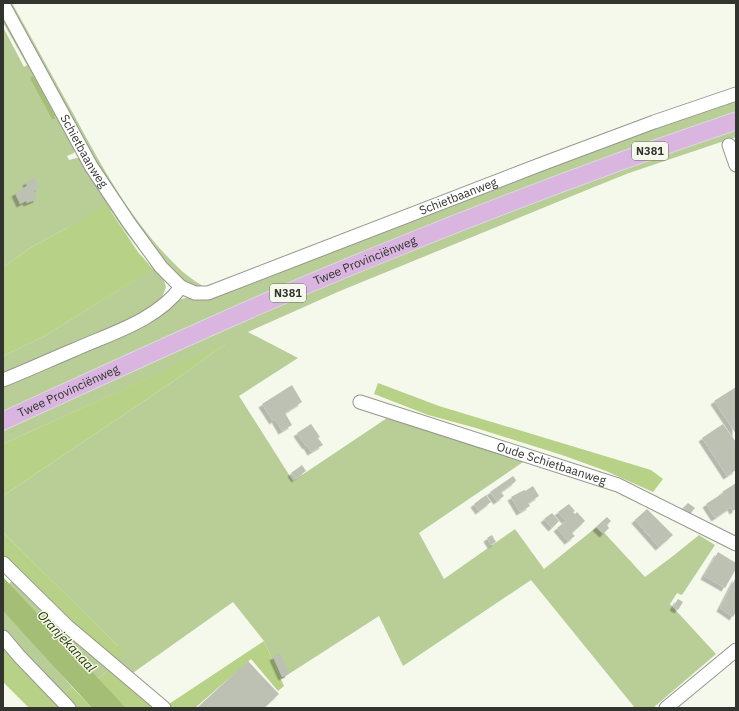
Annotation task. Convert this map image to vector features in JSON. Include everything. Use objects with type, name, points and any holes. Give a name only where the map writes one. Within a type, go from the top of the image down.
[{"type":"main road","name":"Twee Provinciënweg","points":[[3,421],[201,330],[392,249],[578,177],[736,121]]},
{"type":"street","name":"Schietbaanweg","points":[[3,4],[98,177],[161,267],[181,287],[195,293],[208,293],[569,154],[654,122],[736,94]]},
{"type":"street","points":[[729,145],[736,166]]},
{"type":"street","points":[[3,380],[128,327],[151,314],[181,287]]},
{"type":"street","name":"Oude Schietbaanweg","points":[[360,402],[618,485],[736,544]]},
{"type":"street","points":[[3,563],[67,626],[164,708]]},
{"type":"street","points":[[3,637],[19,656],[69,708]]},
{"type":"street","points":[[666,708],[736,650]]},
{"type":"shaded area","points":[[5,3],[12,3],[109,178],[136,218],[166,255],[186,274],[206,288],[191,286],[179,278],[130,222]]},
{"type":"shaded area","points":[[3,8],[77,145],[74,153],[67,156],[69,160],[77,158],[85,159],[163,276],[166,287],[161,300],[140,317],[3,377],[3,356],[43,337],[154,268],[126,233],[111,211],[67,228],[35,245],[3,267],[3,27],[24,67],[27,65],[3,23]]},
{"type":"shaded area","points":[[33,76],[54,114],[55,119],[52,119],[30,78]]},
{"type":"shaded area","points":[[736,98],[736,115],[209,319],[3,411],[3,383],[177,300],[250,279]]},
{"type":"shaded area","points":[[736,127],[736,137],[629,173],[340,291],[248,332],[298,358],[239,396],[293,481],[393,414],[529,458],[419,533],[444,579],[515,529],[544,569],[598,526],[645,577],[699,535],[715,545],[682,595],[677,593],[670,604],[716,654],[653,708],[635,708],[531,580],[403,666],[379,616],[281,679],[264,641],[233,602],[130,675],[114,663],[119,647],[3,532],[3,496],[178,378],[228,342],[3,444],[3,427],[410,247]]},
{"type":"shaded area","points":[[106,204],[138,252],[153,269],[43,337],[3,356],[3,267],[35,245],[67,228]]},
{"type":"shaded area","points":[[231,340],[178,378],[3,496],[3,444]]},
{"type":"shaded area","points":[[378,383],[439,406],[651,470],[663,479],[653,492],[606,471],[565,456],[476,428],[428,415],[374,394]]},
{"type":"shaded area","points":[[3,532],[119,647],[124,654],[114,663],[3,559]]},
{"type":"shaded area","points":[[3,577],[126,708],[92,708],[3,611]]},
{"type":"shaded area","points":[[14,578],[111,668],[98,679],[9,584]]},
{"type":"shaded area","points":[[3,611],[45,655],[72,687],[61,695],[3,634]]},
{"type":"shaded area","points":[[264,641],[284,686],[278,691],[251,659],[195,708],[168,708],[166,706]]},
{"type":"shaded area","points":[[3,643],[65,708],[29,708],[3,682]]},
{"type":"shaded area","points":[[111,668],[160,708],[126,708],[98,679]]},
{"type":"shaded area","points":[[72,687],[92,708],[73,708],[61,695]]},
{"type":"building","points":[[35,178],[39,188],[34,191],[37,199],[20,204],[15,193],[27,186],[26,182]]},
{"type":"building","points":[[292,385],[302,402],[285,413],[292,425],[282,431],[275,419],[273,421],[262,404]]},
{"type":"building","points":[[736,387],[736,434],[714,401]]},
{"type":"building","points":[[311,424],[320,437],[318,438],[323,445],[311,452],[297,433]]},
{"type":"building","points":[[723,424],[736,442],[736,470],[727,476],[702,438]]},
{"type":"building","points":[[302,465],[306,471],[295,479],[291,473]]},
{"type":"building","points":[[513,476],[516,480],[515,482],[501,492],[504,496],[497,501],[490,492]]},
{"type":"building","points":[[736,483],[736,509],[733,511],[731,507],[715,518],[706,504]]},
{"type":"building","points":[[533,486],[539,496],[528,503],[530,506],[520,512],[511,497]]},
{"type":"building","points":[[486,495],[491,502],[479,511],[474,504]]},
{"type":"building","points":[[688,503],[695,508],[690,514],[683,508]]},
{"type":"building","points":[[569,504],[575,511],[573,512],[575,514],[577,512],[585,521],[572,533],[575,536],[568,541],[557,528],[566,521],[558,512]]},
{"type":"building","points":[[647,509],[673,535],[659,547],[635,520]]},
{"type":"building","points":[[552,513],[559,521],[552,528],[544,519]]},
{"type":"building","points":[[607,517],[611,521],[607,525],[609,528],[603,534],[596,527]]},
{"type":"building","points":[[492,535],[496,542],[491,545],[487,538]]},
{"type":"building","points":[[718,552],[736,563],[736,569],[725,588],[704,576]]},
{"type":"building","points":[[736,577],[736,612],[733,617],[720,608]]},
{"type":"building","points":[[678,599],[683,602],[678,610],[673,607]]},
{"type":"building","points":[[280,653],[289,674],[282,677],[273,657]]},
{"type":"building","points":[[248,661],[279,694],[264,708],[197,708]]},
{"type":"water label","name":"Oranjekanaal","points":[[67,641]]}]
